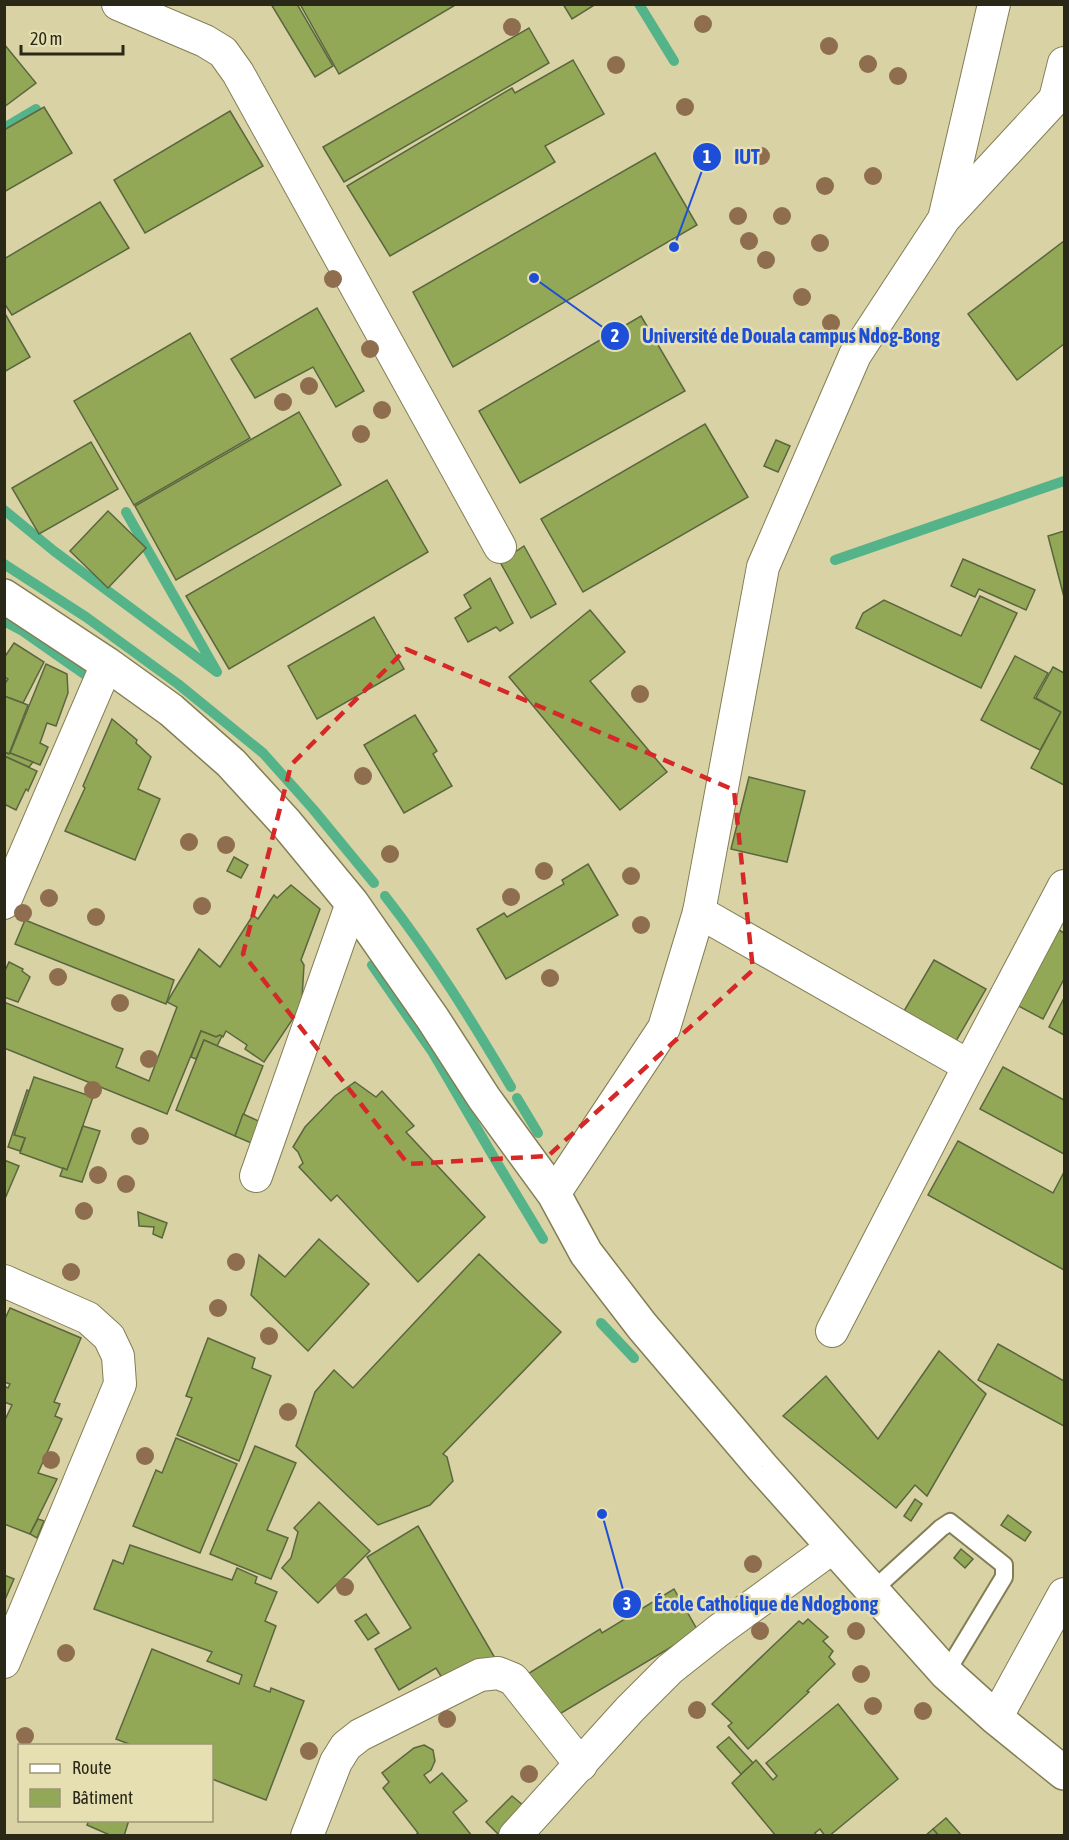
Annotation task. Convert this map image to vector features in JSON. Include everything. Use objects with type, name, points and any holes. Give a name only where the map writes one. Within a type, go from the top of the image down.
[{"type":"main road","points":[[4,596],[107,664],[171,710],[231,763],[286,823],[352,903],[433,1019],[484,1098],[554,1194],[586,1253],[642,1326],[872,1591],[946,1672],[996,1718],[1065,1773]]},
{"type":"street","points":[[118,4],[205,41],[223,52],[238,73],[500,547]]},
{"type":"street","points":[[944,219],[994,4]]},
{"type":"street","points":[[554,1194],[664,1028],[699,912],[763,567],[855,355],[944,219],[1060,95],[1065,63]]},
{"type":"street","points":[[4,903],[107,664]]},
{"type":"street","points":[[832,1331],[1065,886]]},
{"type":"street","points":[[256,1176],[352,903]]},
{"type":"street","points":[[699,912],[969,1066]]},
{"type":"street","points":[[4,1281],[88,1318],[109,1336],[118,1356],[120,1384],[4,1662]]},
{"type":"street","points":[[515,1836],[630,1708],[670,1669],[833,1546]]},
{"type":"street","points":[[996,1718],[1065,1594]]},
{"type":"street","points":[[307,1836],[336,1762],[346,1746],[360,1735],[480,1675],[498,1673],[513,1679],[581,1765]]},
{"type":"lane","points":[[872,1591],[950,1522],[1004,1565],[1004,1577],[946,1672]]},
{"type":"highlighted area","points":[[406,649],[734,790],[753,970],[548,1156],[408,1164],[243,954],[291,765]]},
{"type":"building","points":[[271,4],[297,4],[333,66],[315,77]]},
{"type":"building","points":[[300,4],[457,4],[339,74]]},
{"type":"building","points":[[563,4],[596,4],[572,19]]},
{"type":"building","points":[[529,28],[549,63],[344,182],[323,147]]},
{"type":"building","points":[[4,44],[36,83],[4,107]]},
{"type":"building","points":[[573,60],[604,114],[545,146],[555,162],[390,256],[347,186],[512,88],[515,93]]},
{"type":"building","points":[[44,107],[72,153],[4,192],[4,130]]},
{"type":"building","points":[[230,111],[263,166],[145,233],[114,180]]},
{"type":"building","points":[[655,153],[697,225],[453,367],[413,292]]},
{"type":"building","points":[[100,202],[129,248],[12,315],[4,303],[4,259]]},
{"type":"building","points":[[1064,241],[1064,344],[1017,380],[968,314]]},
{"type":"building","points":[[317,308],[364,391],[336,407],[313,367],[255,398],[231,359]]},
{"type":"building","points":[[4,312],[30,357],[4,372]]},
{"type":"building","points":[[641,316],[685,391],[520,483],[479,411]]},
{"type":"building","points":[[190,333],[250,438],[134,505],[74,401]]},
{"type":"building","points":[[299,412],[341,485],[176,580],[135,506]]},
{"type":"building","points":[[705,424],[748,497],[583,592],[541,519]]},
{"type":"building","points":[[776,440],[790,446],[778,472],[764,466]]},
{"type":"building","points":[[91,442],[118,489],[39,534],[12,488]]},
{"type":"building","points":[[387,480],[428,552],[229,669],[186,596]]},
{"type":"building","points":[[108,511],[146,548],[108,588],[70,551]]},
{"type":"building","points":[[1064,531],[1064,597],[1048,536]]},
{"type":"building","points":[[524,546],[556,604],[531,618],[500,562]]},
{"type":"building","points":[[963,559],[1035,590],[1026,610],[979,589],[975,597],[951,586]]},
{"type":"building","points":[[490,578],[513,623],[500,631],[496,627],[468,642],[455,618],[471,608],[464,595]]},
{"type":"building","points":[[980,596],[1017,613],[981,688],[856,628],[863,613],[884,600],[961,636]]},
{"type":"building","points":[[590,610],[625,652],[590,681],[667,772],[620,810],[509,677]]},
{"type":"building","points":[[374,617],[404,669],[317,719],[288,666]]},
{"type":"building","points":[[14,643],[44,662],[23,703],[4,696],[4,685],[8,679],[4,677],[4,658]]},
{"type":"building","points":[[1015,656],[1048,673],[1034,698],[1061,712],[1040,750],[981,720]]},
{"type":"building","points":[[46,664],[67,674],[68,693],[56,726],[47,723],[40,743],[48,747],[40,765],[10,753]]},
{"type":"building","points":[[1053,667],[1064,673],[1064,785],[1031,768],[1061,712],[1036,698]]},
{"type":"building","points":[[4,696],[28,705],[9,754],[4,752]]},
{"type":"building","points":[[415,715],[437,751],[433,754],[452,786],[404,813],[364,745]]},
{"type":"building","points":[[112,719],[137,740],[136,743],[151,757],[138,789],[160,799],[135,860],[65,831],[85,788],[83,786]]},
{"type":"building","points":[[4,752],[33,762],[29,767],[4,756]]},
{"type":"building","points":[[4,756],[37,771],[16,810],[4,804]]},
{"type":"building","points":[[749,777],[805,791],[787,862],[731,849]]},
{"type":"building","points":[[234,857],[248,865],[241,878],[227,871]]},
{"type":"building","points":[[588,864],[618,915],[506,979],[477,929],[504,913],[507,917],[564,884],[562,880]]},
{"type":"building","points":[[291,885],[320,909],[301,960],[304,965],[302,999],[298,1011],[264,1062],[245,1049],[247,1045],[226,1031],[223,1037],[220,1035],[216,1037],[201,1031],[167,1114],[4,1048],[4,1002],[123,1049],[116,1067],[149,1081],[177,1007],[167,1002],[199,949],[220,967],[253,915],[258,919],[274,895],[277,898]]},
{"type":"building","points":[[25,920],[174,980],[166,1004],[15,944]]},
{"type":"building","points":[[1054,927],[1064,933],[1064,979],[1043,1019],[1013,1003]]},
{"type":"building","points":[[934,960],[986,989],[956,1041],[904,1011]]},
{"type":"building","points":[[9,962],[23,969],[22,971],[30,977],[18,1002],[4,997],[4,973]]},
{"type":"building","points":[[1064,998],[1064,1035],[1049,1027]]},
{"type":"building","points":[[201,1031],[216,1037],[222,1036],[217,1046],[204,1040],[196,1059],[191,1057]]},
{"type":"building","points":[[204,1040],[263,1066],[235,1136],[176,1110]]},
{"type":"building","points":[[1003,1067],[1064,1100],[1064,1154],[980,1109]]},
{"type":"building","points":[[34,1077],[93,1097],[67,1170],[20,1153],[25,1138],[14,1135]]},
{"type":"building","points":[[355,1082],[376,1097],[382,1091],[414,1126],[406,1132],[485,1217],[418,1282],[337,1195],[331,1201],[299,1167],[303,1163],[293,1147],[305,1127],[335,1096]]},
{"type":"building","points":[[27,1090],[29,1091],[14,1135],[25,1138],[20,1151],[8,1147]]},
{"type":"building","points":[[243,1114],[263,1123],[256,1145],[235,1136]]},
{"type":"building","points":[[83,1126],[100,1131],[82,1182],[60,1176],[63,1168],[67,1170]]},
{"type":"building","points":[[958,1141],[1053,1193],[1064,1172],[1064,1270],[928,1195]]},
{"type":"building","points":[[4,1160],[19,1166],[4,1201]]},
{"type":"building","points":[[138,1212],[167,1223],[162,1238],[153,1234],[154,1227],[139,1226]]},
{"type":"building","points":[[319,1239],[369,1284],[308,1351],[251,1295],[259,1255],[285,1277]]},
{"type":"building","points":[[479,1254],[561,1332],[443,1454],[447,1457],[453,1481],[430,1505],[378,1525],[296,1446],[315,1392],[334,1370],[353,1388]]},
{"type":"building","points":[[10,1308],[81,1338],[54,1402],[60,1404],[55,1416],[62,1419],[38,1473],[57,1479],[30,1534],[4,1524],[4,1422],[12,1405],[4,1402],[4,1386],[8,1388],[10,1384],[4,1382],[4,1321]]},
{"type":"building","points":[[208,1338],[255,1358],[252,1368],[271,1376],[239,1461],[177,1435],[192,1398],[186,1396]]},
{"type":"building","points":[[998,1344],[1064,1381],[1064,1426],[978,1380]]},
{"type":"building","points":[[939,1351],[986,1394],[927,1496],[915,1485],[896,1508],[783,1416],[826,1376],[878,1439]]},
{"type":"building","points":[[176,1438],[237,1464],[200,1553],[133,1526],[156,1470],[162,1473]]},
{"type":"building","points":[[255,1446],[296,1463],[267,1530],[288,1538],[271,1579],[210,1554]]},
{"type":"building","points":[[915,1499],[922,1504],[911,1521],[904,1516]]},
{"type":"building","points":[[319,1502],[370,1551],[318,1603],[282,1568],[291,1558],[298,1532],[294,1528]]},
{"type":"building","points":[[1008,1515],[1031,1532],[1025,1541],[1001,1525]]},
{"type":"building","points":[[38,1519],[44,1521],[37,1538],[30,1534]]},
{"type":"building","points":[[418,1526],[495,1658],[447,1686],[436,1668],[399,1690],[375,1649],[411,1628],[367,1557]]},
{"type":"building","points":[[130,1545],[232,1580],[237,1568],[257,1577],[255,1583],[277,1592],[265,1621],[276,1626],[254,1686],[270,1692],[271,1688],[304,1701],[266,1800],[213,1779],[213,1744],[129,1744],[116,1739],[152,1649],[239,1684],[242,1675],[207,1661],[212,1652],[94,1609],[113,1560],[123,1564]]},
{"type":"building","points":[[961,1549],[973,1559],[965,1568],[954,1558]]},
{"type":"building","points":[[4,1575],[14,1579],[4,1602]]},
{"type":"building","points":[[674,1589],[698,1631],[553,1718],[526,1675],[600,1629],[602,1633]]},
{"type":"building","points":[[366,1614],[379,1633],[368,1640],[355,1621]]},
{"type":"building","points":[[808,1619],[828,1637],[823,1641],[833,1651],[829,1657],[835,1664],[807,1691],[809,1692],[748,1749],[728,1726],[732,1723],[712,1704],[799,1621],[803,1624]]},
{"type":"building","points":[[838,1704],[898,1779],[829,1836],[825,1836],[820,1829],[815,1833],[817,1836],[776,1836],[732,1783],[756,1760],[773,1780],[777,1776],[766,1763]]},
{"type":"building","points":[[729,1737],[753,1763],[741,1774],[717,1747]]},
{"type":"building","points":[[424,1745],[433,1750],[435,1761],[431,1770],[424,1775],[430,1783],[442,1773],[467,1801],[453,1812],[472,1836],[414,1836],[418,1833],[383,1788],[389,1782],[382,1773],[414,1748]]},
{"type":"building","points":[[512,1796],[524,1806],[498,1834],[486,1822]]},
{"type":"building","points":[[946,1818],[962,1836],[939,1836],[933,1829]]},
{"type":"building","points":[[88,1822],[128,1822],[124,1836],[112,1836],[87,1825]]},
{"type":"building","points":[[933,1829],[939,1836],[925,1836]]},
{"type":"waterway","points":[[639,4],[674,61]]},
{"type":"waterway","points":[[4,128],[36,109]]},
{"type":"waterway","points":[[835,560],[1064,481]]},
{"type":"waterway","points":[[4,510],[54,551],[217,672],[126,512]]},
{"type":"waterway","points":[[4,564],[86,617],[178,684],[263,753],[374,883]]},
{"type":"waterway","points":[[4,621],[21,630],[84,674]]},
{"type":"waterway","points":[[385,896],[451,989],[511,1087]]},
{"type":"waterway","points":[[372,965],[433,1053],[543,1239]]},
{"type":"waterway","points":[[517,1098],[538,1133]]},
{"type":"waterway","points":[[601,1323],[634,1358]]},
{"type":"place","name":"IUT","points":[[674,247]]},
{"type":"place","name":"Université de Douala campus Ndog-Bong","points":[[534,278]]},
{"type":"place","name":"École Catholique de Ndogbong","points":[[602,1514]]}]
